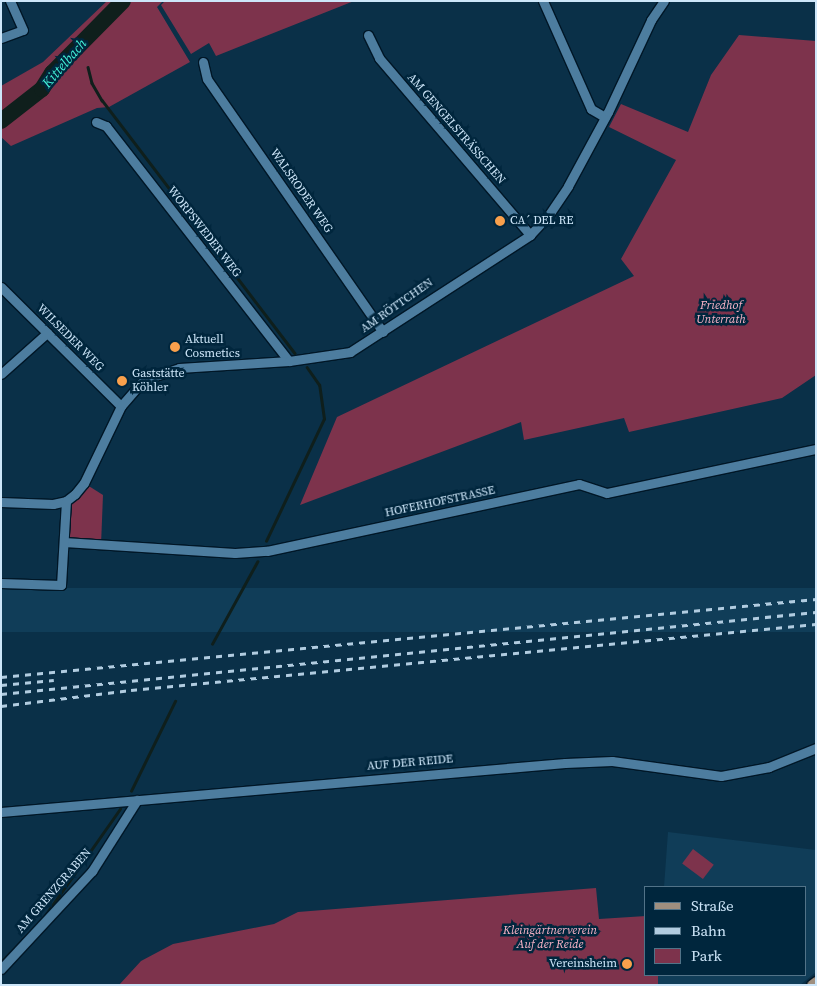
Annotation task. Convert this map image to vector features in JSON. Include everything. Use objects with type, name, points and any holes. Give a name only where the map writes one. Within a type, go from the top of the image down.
[{"type":"main road","points":[[812,985],[816,982]]},
{"type":"street","points":[[1,38],[23,30],[10,1]]},
{"type":"street","points":[[543,1],[591,109],[605,117]]},
{"type":"street","name":"AM RÖTTCHEN","points":[[66,501],[84,483],[121,406],[141,384],[164,371],[194,366],[289,361],[350,352],[383,332],[472,270],[530,234],[561,198],[605,117],[632,56],[664,1]]},
{"type":"street","name":"AM GENGELSTRÄSSCHEN","points":[[368,35],[379,58],[530,234]]},
{"type":"street","name":"WALSRODER WEG","points":[[204,62],[207,79],[383,332]]},
{"type":"street","name":"WORPSWEDER WEG","points":[[96,122],[106,126],[289,361]]},
{"type":"street","name":"WILSEDER WEG","points":[[1,287],[121,406]]},
{"type":"street","points":[[1,374],[47,333]]},
{"type":"street","name":"HOFERHOFSTRASSE","points":[[64,542],[235,553],[267,551],[579,484],[607,493],[816,449]]},
{"type":"street","points":[[1,502],[66,501],[61,585],[1,583]]},
{"type":"street","name":"AUF DER REIDE","points":[[1,812],[565,763],[612,761],[699,774],[729,775],[769,767],[816,748]]},
{"type":"street","name":"AM GRENZGRABEN","points":[[1,969],[92,871],[137,800]]},
{"type":"shaded area","points":[[1,588],[816,588],[816,632],[1,632]]},
{"type":"shaded area","points":[[668,832],[816,850],[816,972],[800,985],[657,984],[658,976],[807,976],[807,886],[664,886]]},
{"type":"green space","points":[[107,1],[163,1],[157,7],[190,62],[109,107],[97,108],[11,146],[1,137],[1,86],[43,62]]},
{"type":"green space","points":[[165,1],[354,1],[216,56],[209,43],[191,54],[161,5]]},
{"type":"green space","name":"Friedhof Unterrath","points":[[739,35],[816,41],[816,375],[782,398],[629,432],[624,418],[524,440],[521,422],[300,505],[337,417],[634,276],[621,259],[676,160],[609,127],[621,104],[688,132],[711,75]]},
{"type":"green space","points":[[84,483],[103,495],[101,545],[64,542],[66,501]]},
{"type":"green space","points":[[693,849],[714,865],[703,879],[682,863]]},
{"type":"green space","name":"Kleingärtnerverein Auf der Reide","points":[[596,888],[599,919],[644,916],[644,976],[658,976],[658,985],[119,985],[141,961],[173,944],[274,924],[298,912]]},
{"type":"waterway","name":"Kittelbach","points":[[1,121],[42,89],[52,73],[123,1]]},
{"type":"waterway","name":"Kittelbach","points":[[83,40],[85,47]]},
{"type":"waterway","points":[[88,67],[92,83],[102,100],[295,353]]},
{"type":"waterway","points":[[266,541],[324,419],[319,385],[307,368]]},
{"type":"waterway","points":[[212,644],[257,562]]},
{"type":"waterway","points":[[131,791],[175,701]]},
{"type":"waterway","points":[[44,917],[120,809]]},
{"type":"waterway","points":[[1,962],[28,934]]},
{"type":"railway","points":[[1,677],[816,599]]},
{"type":"railway","points":[[1,694],[816,612]]},
{"type":"railway","points":[[1,706],[131,690],[816,624]]},
{"type":"railway","points":[[1,685],[54,680]]},
{"type":"place","name":"CA´ DEL RE","points":[[500,221]]},
{"type":"place","name":"Aktuell Cosmetics","points":[[175,347]]},
{"type":"place","name":"Gaststätte Köhler","points":[[122,381]]},
{"type":"place","name":"Vereinsheim","points":[[627,964]]}]
